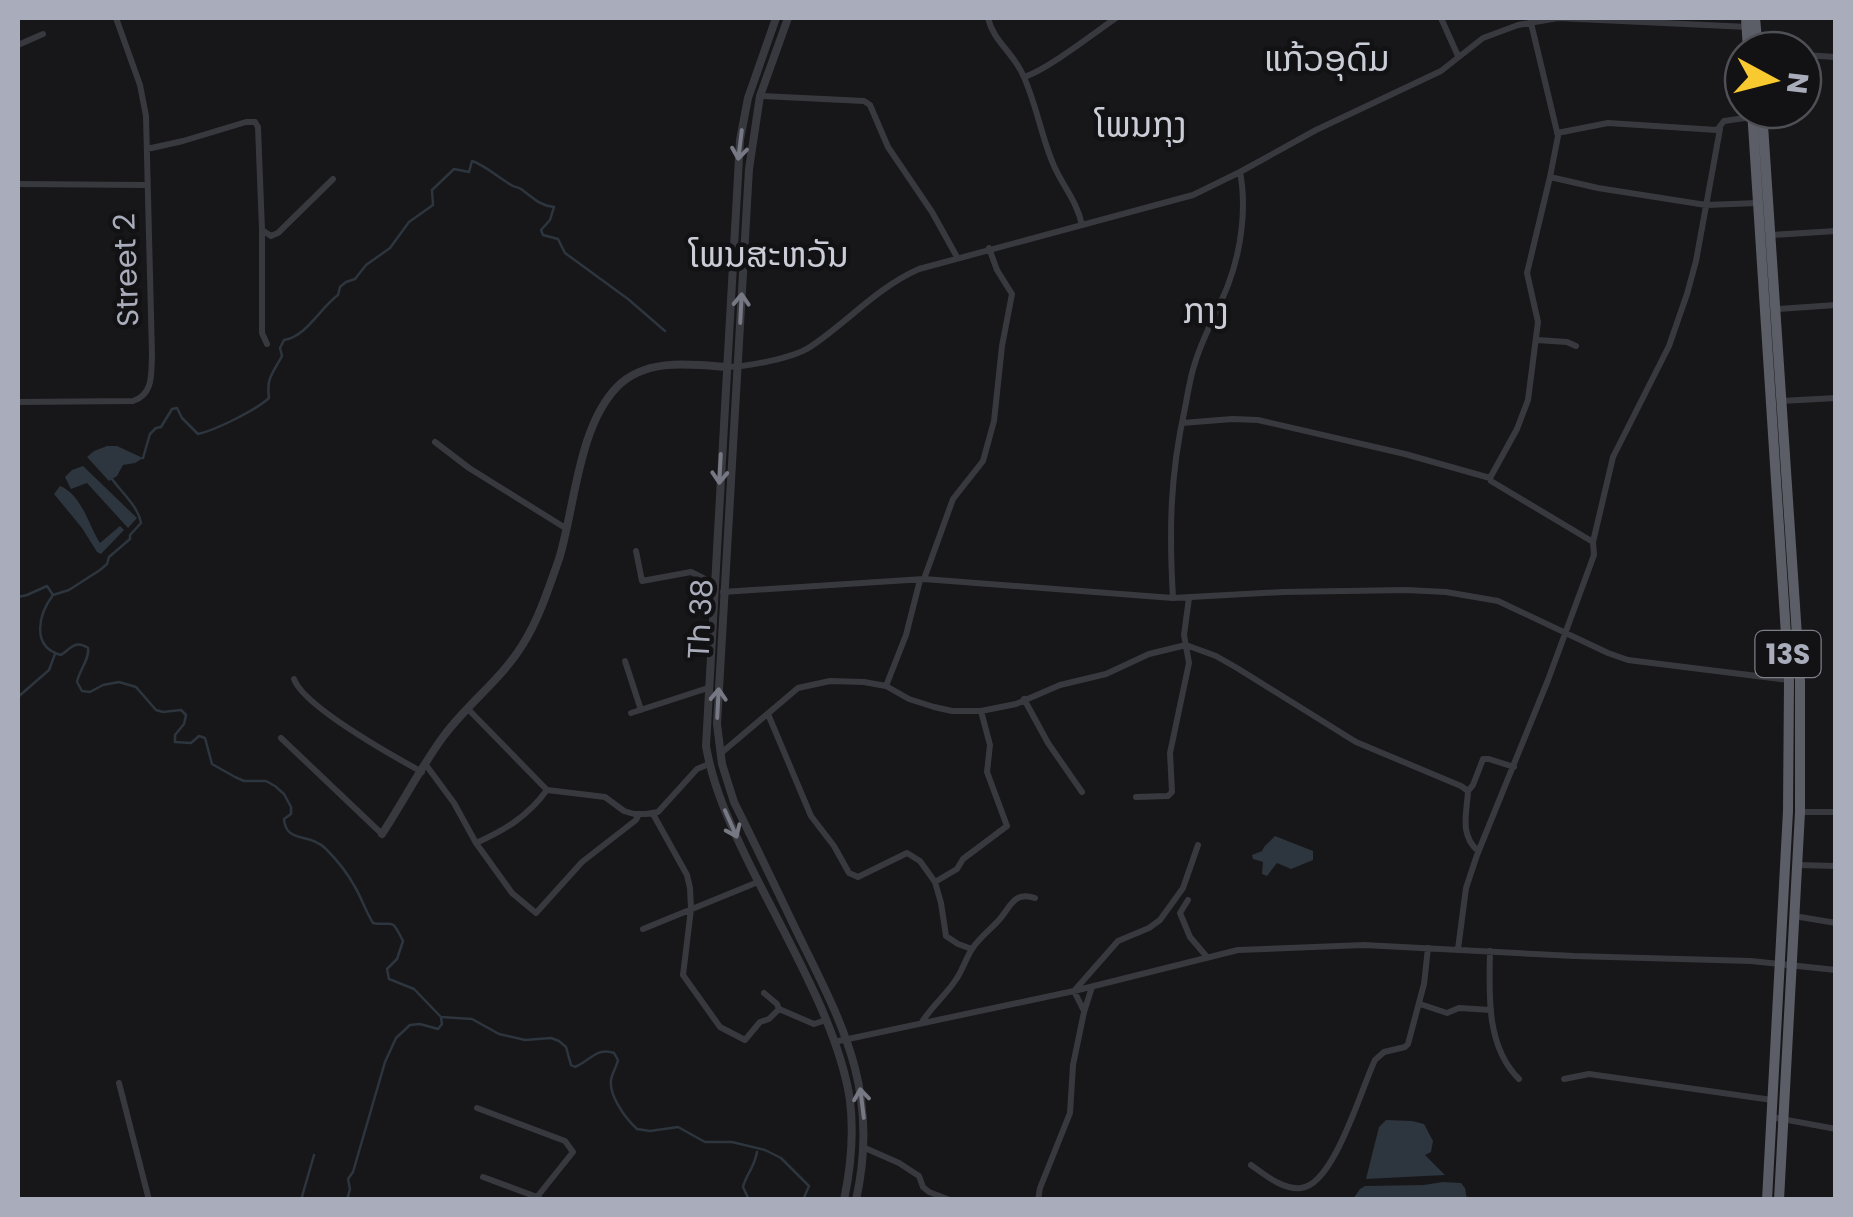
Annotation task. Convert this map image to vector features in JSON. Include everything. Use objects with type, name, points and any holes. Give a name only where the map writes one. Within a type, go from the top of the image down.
[{"type":"highway","name":"13S","points":[[1757,130],[1759,203],[1795,681],[1794,790],[1772,1100],[1777,1118],[1778,1200]]},
{"type":"highway","name":"13S","points":[[1759,130],[1777,309],[1776,401]]},
{"type":"highway","name":"13S","points":[[1766,1200],[1792,965],[1800,812],[1794,790]]},
{"type":"street","name":"Street 2","points":[[18,402],[134,401],[146,395],[151,376],[146,116],[140,84],[116,18]]},
{"type":"street","name":"Th 38","points":[[776,18],[745,111],[738,168],[706,746],[717,791],[834,1042],[850,1099],[852,1126],[844,1200]]},
{"type":"street","name":"Th 38","points":[[788,18],[760,96],[750,169],[717,724],[728,786],[847,1038],[862,1100],[864,1148],[856,1200]]},
{"type":"street","points":[[988,18],[997,40],[1024,76],[1054,166],[1082,224]]},
{"type":"street","points":[[1024,76],[1116,18]]},
{"type":"street","points":[[1440,18],[1458,56]]},
{"type":"street","points":[[281,738],[382,834],[442,738],[524,643],[545,596],[567,529],[596,418],[617,387],[630,376],[680,364],[738,367],[803,350],[898,279],[919,269],[1193,195],[1316,130],[1442,71],[1483,38],[1530,22],[1567,18],[1751,22]]},
{"type":"street","points":[[1490,478],[1524,413],[1538,322],[1527,272],[1558,133],[1530,22]]},
{"type":"street","points":[[18,45],[43,34]]},
{"type":"street","points":[[760,96],[870,105],[888,147],[957,257]]},
{"type":"street","points":[[745,111],[756,113]]},
{"type":"street","points":[[147,149],[255,122],[262,230],[262,334],[268,344]]},
{"type":"street","points":[[1558,133],[1608,123],[1720,128]]},
{"type":"street","points":[[1458,949],[1466,888],[1478,851],[1594,555],[1592,542],[1613,456],[1680,315],[1696,260],[1723,124]]},
{"type":"street","points":[[1173,598],[1170,503],[1182,422],[1195,362],[1236,260],[1243,194],[1240,172]]},
{"type":"street","points":[[1550,177],[1706,206],[1759,203]]},
{"type":"street","points":[[262,230],[271,236],[278,233],[333,179]]},
{"type":"street","points":[[18,184],[146,184]]},
{"type":"street","points":[[1772,235],[1836,231]]},
{"type":"street","points":[[886,686],[953,499],[984,461],[994,421],[1002,342],[1012,294],[989,248]]},
{"type":"street","points":[[1777,309],[1836,304]]},
{"type":"street","points":[[1537,340],[1576,346]]},
{"type":"street","points":[[1776,401],[1836,398]]},
{"type":"street","points":[[1182,422],[1258,420],[1490,478],[1592,542]]},
{"type":"street","points":[[435,442],[567,529]]},
{"type":"street","points":[[636,552],[642,581],[691,572],[724,592],[922,580],[1173,598],[1283,592],[1446,592],[1498,601],[1628,660],[1795,681]]},
{"type":"street","points":[[1136,797],[1168,796],[1172,792],[1170,753],[1189,663],[1184,635],[1189,598]]},
{"type":"street","points":[[720,754],[798,688],[850,680],[886,686],[934,707],[981,711],[1016,704],[1060,685],[1106,674],[1149,654],[1186,645],[1238,668],[1356,742],[1468,790]]},
{"type":"street","points":[[625,661],[641,710]]},
{"type":"street","points":[[294,679],[298,690],[342,723],[424,769],[454,803],[476,843],[512,893],[536,913],[568,876],[639,814]]},
{"type":"street","points":[[631,713],[708,688]]},
{"type":"street","points":[[1024,699],[1082,792]]},
{"type":"street","points":[[467,708],[547,790],[605,797],[624,810],[639,814],[653,814],[698,769],[709,764]]},
{"type":"street","points":[[935,882],[956,870],[963,859],[1007,826],[987,772],[990,744],[981,711]]},
{"type":"street","points":[[768,714],[811,816],[849,873],[858,877],[913,854],[935,882],[946,936],[972,948]]},
{"type":"street","points":[[1478,851],[1465,828],[1468,790],[1474,785],[1483,759],[1514,767]]},
{"type":"street","points":[[717,791],[728,786]]},
{"type":"street","points":[[476,843],[517,822],[547,790]]},
{"type":"street","points":[[1800,812],[1836,812]]},
{"type":"street","points":[[653,814],[687,874],[691,910],[683,975],[720,1027],[746,1040],[760,1022],[779,1009]]},
{"type":"street","points":[[1074,991],[1118,941],[1160,920],[1184,888],[1198,845]]},
{"type":"street","points":[[1797,865],[1836,866]]},
{"type":"street","points":[[643,929],[758,882]]},
{"type":"street","points":[[922,1023],[958,977],[972,948],[1015,898],[1035,898]]},
{"type":"street","points":[[1188,900],[1180,913],[1190,938],[1207,957]]},
{"type":"street","points":[[1794,916],[1836,922]]},
{"type":"street","points":[[834,1042],[1074,991],[1238,950],[1364,945],[1836,970]]},
{"type":"street","points":[[1251,1165],[1288,1187],[1300,1188],[1318,1180],[1335,1156],[1375,1060],[1380,1054],[1405,1047],[1420,1004],[1428,948]]},
{"type":"street","points":[[1490,951],[1493,1030],[1508,1066],[1519,1079]]},
{"type":"street","points":[[1038,1200],[1070,1113],[1073,1065],[1092,986]]},
{"type":"street","points":[[1074,991],[1084,1012]]},
{"type":"street","points":[[764,993],[779,1009],[814,1024],[826,1020]]},
{"type":"street","points":[[1420,1004],[1447,1013],[1459,1008],[1490,1010]]},
{"type":"street","points":[[1564,1079],[1589,1074],[1772,1100]]},
{"type":"street","points":[[119,1084],[149,1200]]},
{"type":"street","points":[[477,1108],[560,1139],[573,1152],[540,1198],[484,1177]]},
{"type":"street","points":[[1777,1118],[1836,1129]]},
{"type":"street","points":[[864,1148],[899,1163],[919,1176],[929,1192],[950,1200]]},
{"type":"shaded area","points":[[107,446],[117,446],[143,458],[123,465],[109,481],[87,457]]},
{"type":"shaded area","points":[[83,466],[137,518],[128,528],[87,483],[71,489],[65,477]]},
{"type":"shaded area","points":[[60,486],[79,503],[100,543],[120,526],[124,530],[101,554],[54,494]]},
{"type":"shaded area","points":[[1275,836],[1313,851],[1313,860],[1291,869],[1277,863],[1267,876],[1262,874],[1263,862],[1252,855],[1262,851]]},
{"type":"shaded area","points":[[1386,1120],[1424,1124],[1433,1141],[1431,1152],[1425,1155],[1445,1175],[1366,1179],[1379,1127]]},
{"type":"shaded area","points":[[1461,1183],[1467,1199],[1353,1199],[1365,1186]]},
{"type":"waterway","points":[[143,458],[150,434],[161,427],[172,409],[177,408],[198,434],[235,419],[269,398],[269,380],[282,356],[284,340],[306,328],[338,295],[340,287],[355,279],[366,265],[390,248],[409,222],[433,205],[432,190],[454,169],[469,172],[472,161],[540,203],[554,207],[541,230],[543,235],[558,239],[565,253],[665,331]]},
{"type":"waterway","points":[[53,595],[69,590],[100,570],[141,523],[133,505],[112,479]]},
{"type":"waterway","points":[[18,597],[47,586],[53,595],[41,621],[41,638],[51,651],[61,655],[77,645],[88,648],[77,682],[82,691],[119,682],[136,687],[156,710],[181,710],[186,715],[175,742],[191,743],[199,736],[205,738],[212,764],[244,781],[266,781],[284,794],[291,807],[291,814],[284,819],[289,832],[326,849],[352,882],[373,923],[391,924],[399,933],[403,941],[397,959],[387,969],[389,979],[414,989],[441,1017],[472,1019],[499,1034],[525,1040],[559,1041],[575,1067],[598,1053],[614,1053],[618,1060],[611,1082],[614,1097],[637,1129],[678,1127],[705,1142],[732,1142],[765,1150],[781,1158],[809,1186],[803,1200]]},
{"type":"waterway","points":[[18,697],[49,670],[55,654]]},
{"type":"waterway","points":[[347,1200],[348,1179],[396,1038],[410,1025],[438,1029],[441,1018]]},
{"type":"waterway","points":[[749,1200],[743,1187],[757,1152]]},
{"type":"waterway","points":[[301,1200],[314,1155]]},
{"type":"district","name":"ແກ້ວອຸດົມ","points":[[1327,58]]},
{"type":"district","name":"ໂພນກຸງ","points":[[1141,124]]},
{"type":"district","name":"ໂພນສະຫວັນ","points":[[769,254]]},
{"type":"district","name":"ກາງ","points":[[1206,310]]}]
